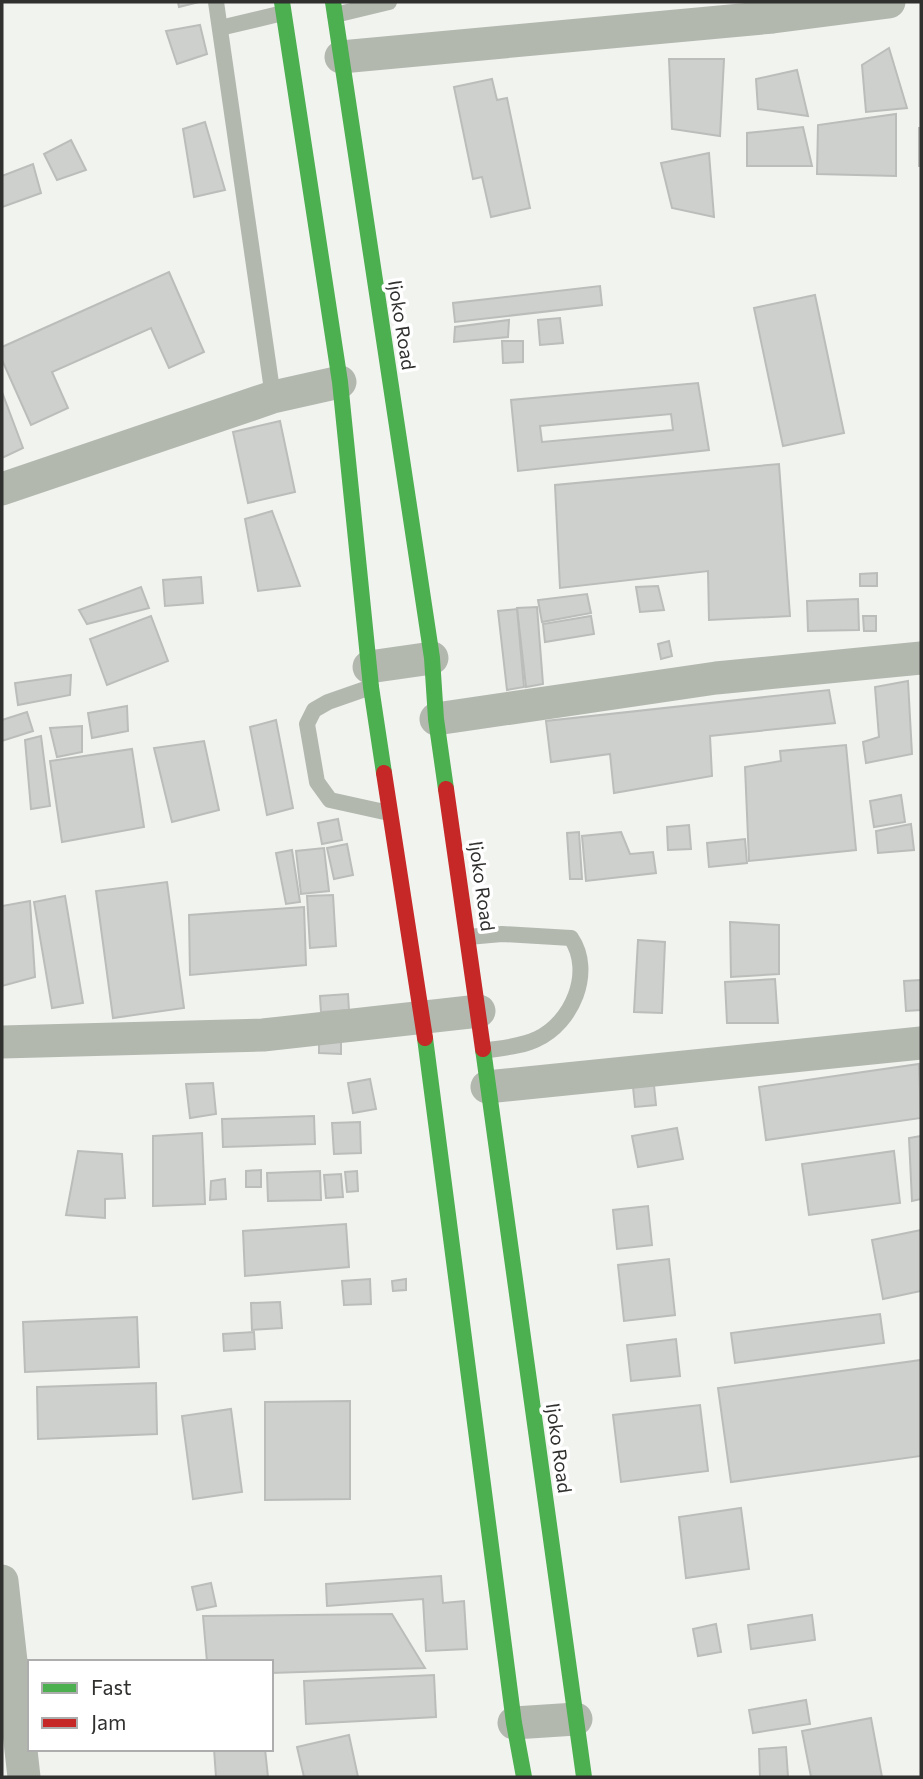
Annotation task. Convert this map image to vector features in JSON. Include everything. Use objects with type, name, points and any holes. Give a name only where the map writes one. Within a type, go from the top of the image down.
[{"type":"main road","points":[[283,7],[340,382],[370,677],[422,1017],[514,1723],[524,1777]]},
{"type":"main road","name":"Ijoko Road","points":[[334,8],[432,658],[436,719],[479,1011],[487,1087],[584,1777]]},
{"type":"street","points":[[341,57],[774,17],[889,2]]},
{"type":"street","points":[[2,489],[273,397],[340,382]]},
{"type":"street","points":[[370,677],[432,658]]},
{"type":"street","points":[[436,719],[716,678],[921,659]]},
{"type":"street","points":[[2,1042],[263,1035],[479,1011]]},
{"type":"street","points":[[487,1087],[921,1043]]},
{"type":"street","points":[[2,1581],[24,1777]]},
{"type":"street","points":[[514,1723],[576,1719]]},
{"type":"lane","points":[[216,2],[273,397]]},
{"type":"lane","points":[[334,8],[389,2]]},
{"type":"lane","points":[[220,29],[283,7]]},
{"type":"lane","points":[[370,677],[314,710],[307,724],[317,782],[330,800],[391,814]]},
{"type":"lane","points":[[468,937],[502,934],[571,938],[578,949],[581,981],[565,1018],[537,1040],[483,1051]]},
{"type":"building","points":[[178,2],[199,2],[179,7]]},
{"type":"building","points":[[200,25],[207,54],[177,64],[166,31]]},
{"type":"building","points":[[889,48],[907,108],[866,112],[862,65]]},
{"type":"building","points":[[669,59],[724,59],[720,136],[672,129]]},
{"type":"building","points":[[797,70],[808,116],[758,109],[756,79]]},
{"type":"building","points":[[492,79],[497,100],[507,98],[530,208],[491,217],[482,177],[473,179],[454,87]]},
{"type":"building","points":[[896,114],[896,176],[817,174],[818,125]]},
{"type":"building","points":[[205,122],[225,190],[194,197],[183,129]]},
{"type":"building","points":[[803,127],[812,166],[747,166],[747,133]]},
{"type":"building","points":[[921,128],[921,166],[919,166]]},
{"type":"building","points":[[71,140],[86,170],[57,180],[44,154]]},
{"type":"building","points":[[709,153],[714,217],[672,208],[661,163]]},
{"type":"building","points":[[33,164],[41,193],[2,207],[2,176]]},
{"type":"building","points":[[169,272],[204,352],[169,368],[151,328],[52,372],[68,408],[31,425],[2,360],[2,347]]},
{"type":"building","points":[[600,286],[602,305],[455,322],[453,303]]},
{"type":"building","points":[[815,295],[844,433],[783,446],[754,308]]},
{"type":"building","points":[[560,318],[563,343],[540,345],[538,320]]},
{"type":"building","points":[[509,320],[508,337],[454,342],[455,327]]},
{"type":"building","points":[[502,341],[523,341],[523,362],[503,363]]},
{"type":"building","points":[[698,383],[709,450],[518,471],[511,400]],"holes":[[[671,414],[673,430],[542,442],[540,426]]]},
{"type":"building","points":[[2,392],[23,448],[2,458]]},
{"type":"building","points":[[280,421],[295,492],[248,503],[233,432]]},
{"type":"building","points":[[779,464],[790,616],[709,620],[708,571],[560,588],[555,485]]},
{"type":"building","points":[[272,511],[300,586],[258,591],[245,519]]},
{"type":"building","points":[[877,573],[877,586],[860,586],[860,574]]},
{"type":"building","points":[[201,577],[203,603],[165,606],[163,580]]},
{"type":"building","points":[[658,586],[664,610],[640,612],[636,587]]},
{"type":"building","points":[[141,587],[149,608],[87,624],[79,610]]},
{"type":"building","points":[[587,594],[591,613],[542,622],[538,600]]},
{"type":"building","points":[[858,599],[859,630],[808,631],[807,601]]},
{"type":"building","points":[[537,607],[543,684],[526,687],[517,608]]},
{"type":"building","points":[[517,609],[524,687],[507,690],[498,611]]},
{"type":"building","points":[[151,616],[168,661],[107,685],[90,639]]},
{"type":"building","points":[[591,616],[594,634],[545,642],[543,624]]},
{"type":"building","points":[[863,616],[876,616],[876,631],[864,631]]},
{"type":"building","points":[[669,641],[672,656],[661,659],[658,644]]},
{"type":"building","points":[[71,675],[70,695],[18,705],[15,683]]},
{"type":"building","points":[[908,681],[912,754],[866,763],[863,742],[879,737],[875,687]]},
{"type":"building","points":[[829,690],[835,723],[710,736],[712,776],[614,793],[610,754],[551,762],[546,721]]},
{"type":"building","points":[[127,706],[128,731],[92,738],[88,713]]},
{"type":"building","points":[[27,712],[33,731],[2,741],[2,720]]},
{"type":"building","points":[[276,720],[293,808],[267,815],[250,727]]},
{"type":"building","points":[[82,726],[82,752],[57,757],[50,728]]},
{"type":"building","points":[[41,736],[50,806],[31,809],[25,740]]},
{"type":"building","points":[[204,741],[219,810],[172,822],[154,748]]},
{"type":"building","points":[[846,745],[856,850],[749,861],[745,767],[781,761],[780,751]]},
{"type":"building","points":[[132,749],[144,827],[62,842],[50,761]]},
{"type":"building","points":[[901,795],[905,822],[874,827],[870,801]]},
{"type":"building","points":[[338,819],[342,840],[322,844],[318,823]]},
{"type":"building","points":[[911,824],[914,850],[878,853],[876,831]]},
{"type":"building","points":[[689,825],[691,849],[668,850],[667,827]]},
{"type":"building","points":[[579,832],[582,879],[570,879],[567,833]]},
{"type":"building","points":[[621,832],[630,854],[653,852],[656,873],[586,881],[582,836]]},
{"type":"building","points":[[745,839],[747,863],[709,867],[707,843]]},
{"type":"building","points":[[347,844],[353,875],[334,879],[327,848]]},
{"type":"building","points":[[324,848],[329,891],[301,894],[296,851]]},
{"type":"building","points":[[292,850],[300,902],[286,904],[276,853]]},
{"type":"building","points":[[167,882],[184,1008],[113,1018],[96,891]]},
{"type":"building","points":[[333,895],[336,946],[310,948],[307,896]]},
{"type":"building","points":[[65,896],[83,1003],[52,1008],[34,902]]},
{"type":"building","points":[[30,901],[35,977],[2,986],[2,906]]},
{"type":"building","points":[[304,907],[306,965],[190,975],[189,915]]},
{"type":"building","points":[[730,922],[779,925],[779,974],[731,977]]},
{"type":"building","points":[[638,940],[665,942],[662,1013],[634,1012]]},
{"type":"building","points":[[775,979],[778,1023],[727,1023],[725,982]]},
{"type":"building","points":[[921,980],[921,1010],[906,1011],[904,981]]},
{"type":"building","points":[[348,994],[349,1010],[321,1012],[320,996]]},
{"type":"building","points":[[319,1037],[341,1037],[341,1054],[319,1053]]},
{"type":"building","points":[[919,1064],[921,1118],[766,1140],[759,1087]]},
{"type":"building","points":[[370,1079],[376,1109],[353,1113],[348,1083]]},
{"type":"building","points":[[213,1083],[216,1114],[190,1118],[186,1084]]},
{"type":"building","points":[[654,1085],[656,1105],[635,1107],[633,1087]]},
{"type":"building","points":[[314,1116],[315,1144],[223,1147],[222,1119]]},
{"type":"building","points":[[360,1122],[361,1153],[334,1154],[332,1123]]},
{"type":"building","points":[[677,1128],[683,1159],[638,1167],[632,1136]]},
{"type":"building","points":[[202,1133],[205,1204],[153,1206],[153,1136]]},
{"type":"building","points":[[921,1136],[921,1199],[912,1201],[909,1138]]},
{"type":"building","points":[[78,1151],[122,1154],[125,1198],[105,1199],[105,1218],[66,1215]]},
{"type":"building","points":[[894,1151],[900,1203],[809,1215],[802,1164]]},
{"type":"building","points":[[261,1170],[261,1187],[246,1187],[246,1171]]},
{"type":"building","points":[[320,1171],[321,1200],[268,1201],[267,1173]]},
{"type":"building","points":[[357,1171],[358,1191],[347,1192],[345,1172]]},
{"type":"building","points":[[341,1174],[343,1197],[326,1198],[324,1175]]},
{"type":"building","points":[[225,1179],[226,1199],[210,1200],[211,1181]]},
{"type":"building","points":[[648,1206],[652,1245],[617,1249],[613,1210]]},
{"type":"building","points":[[346,1224],[349,1267],[245,1276],[243,1231]]},
{"type":"building","points":[[921,1230],[921,1291],[883,1299],[872,1240]]},
{"type":"building","points":[[669,1259],[675,1315],[624,1321],[618,1265]]},
{"type":"building","points":[[370,1279],[371,1304],[344,1305],[342,1281]]},
{"type":"building","points":[[406,1279],[406,1290],[393,1291],[392,1281]]},
{"type":"building","points":[[280,1302],[282,1328],[252,1330],[251,1303]]},
{"type":"building","points":[[880,1314],[884,1343],[735,1363],[731,1333]]},
{"type":"building","points":[[137,1317],[139,1367],[25,1372],[23,1322]]},
{"type":"building","points":[[254,1332],[255,1349],[224,1351],[223,1334]]},
{"type":"building","points":[[676,1339],[680,1376],[631,1381],[627,1345]]},
{"type":"building","points":[[921,1360],[921,1456],[731,1482],[718,1388]]},
{"type":"building","points":[[156,1383],[157,1434],[38,1439],[37,1387]]},
{"type":"building","points":[[350,1401],[350,1499],[265,1500],[265,1402]]},
{"type":"building","points":[[700,1405],[708,1471],[621,1482],[613,1415]]},
{"type":"building","points":[[231,1409],[242,1492],[193,1499],[182,1416]]},
{"type":"building","points":[[741,1508],[749,1569],[686,1578],[679,1517]]},
{"type":"building","points":[[441,1576],[443,1603],[464,1601],[467,1649],[426,1651],[423,1599],[327,1606],[326,1584]]},
{"type":"building","points":[[211,1583],[216,1606],[197,1610],[192,1587]]},
{"type":"building","points":[[392,1614],[425,1668],[273,1673],[273,1660],[207,1660],[203,1616]]},
{"type":"building","points":[[812,1615],[815,1640],[751,1649],[748,1625]]},
{"type":"building","points":[[716,1624],[721,1652],[698,1656],[693,1629]]},
{"type":"building","points":[[434,1675],[436,1717],[306,1724],[304,1681]]},
{"type":"building","points":[[806,1700],[810,1724],[753,1733],[749,1710]]},
{"type":"building","points":[[871,1718],[882,1777],[811,1777],[802,1731]]},
{"type":"building","points":[[349,1735],[358,1777],[304,1777],[297,1747]]},
{"type":"building","points":[[786,1747],[788,1777],[760,1777],[759,1749]]},
{"type":"building","points":[[214,1751],[265,1751],[268,1777],[216,1777]]},
{"type":"traffic: fast","points":[[282,2],[340,382],[371,687],[384,773]]},
{"type":"traffic: fast","points":[[333,2],[432,658],[436,719],[446,789]]},
{"type":"traffic: fast","points":[[425,1038],[514,1723],[524,1777]]},
{"type":"traffic: fast","points":[[483,1049],[584,1777]]},
{"type":"traffic: jam","points":[[384,773],[425,1038]]},
{"type":"traffic: jam","points":[[446,789],[483,1049]]}]
